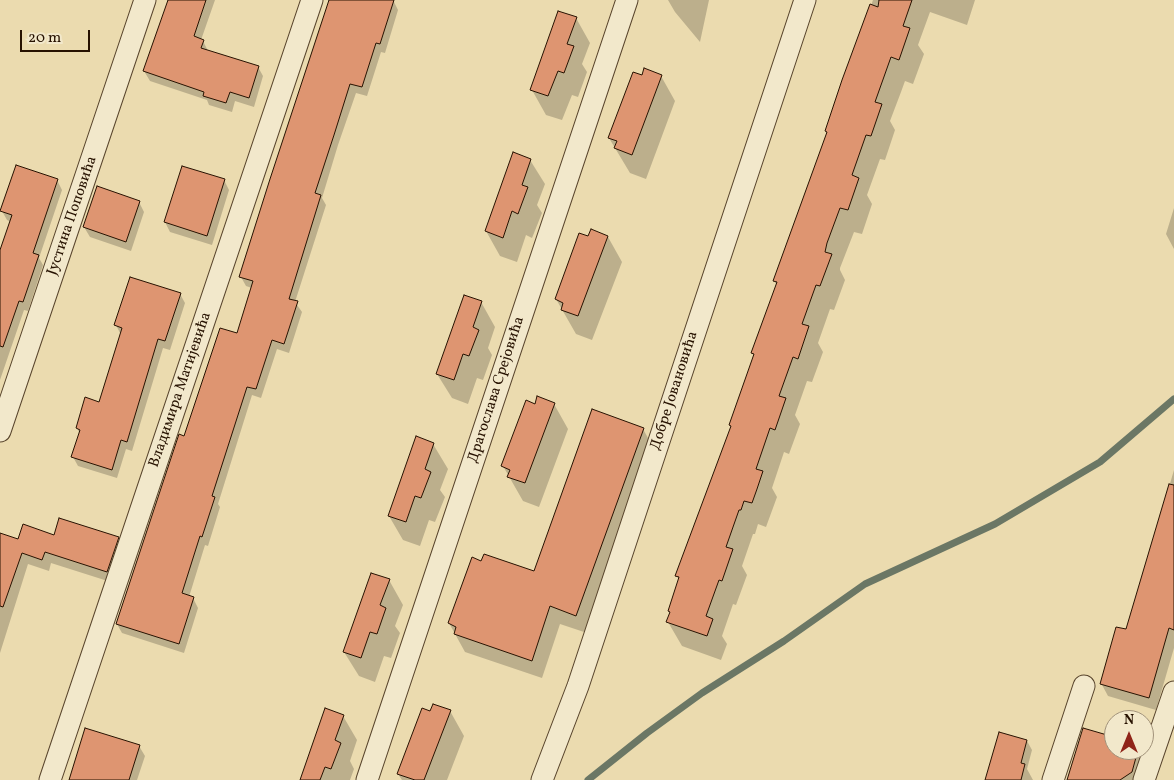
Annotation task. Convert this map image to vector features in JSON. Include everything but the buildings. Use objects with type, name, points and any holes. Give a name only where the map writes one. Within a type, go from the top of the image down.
[{"type":"street","name":"Јустина Поповића","points":[[0,431],[145,0]]},
{"type":"street","name":"Владимира Матијевића","points":[[50,780],[312,0]]},
{"type":"street","name":"Драгослава Срејовића","points":[[367,780],[627,0]]},
{"type":"street","name":"Добре Јовановића","points":[[542,780],[578,686],[805,0]]},
{"type":"street","points":[[1052,780],[1084,686]]},
{"type":"street","points":[[1144,780],[1174,692]]},
{"type":"waterway","points":[[588,780],[647,733],[702,693],[784,641],[865,584],[995,524],[1100,462],[1174,399]]}]
